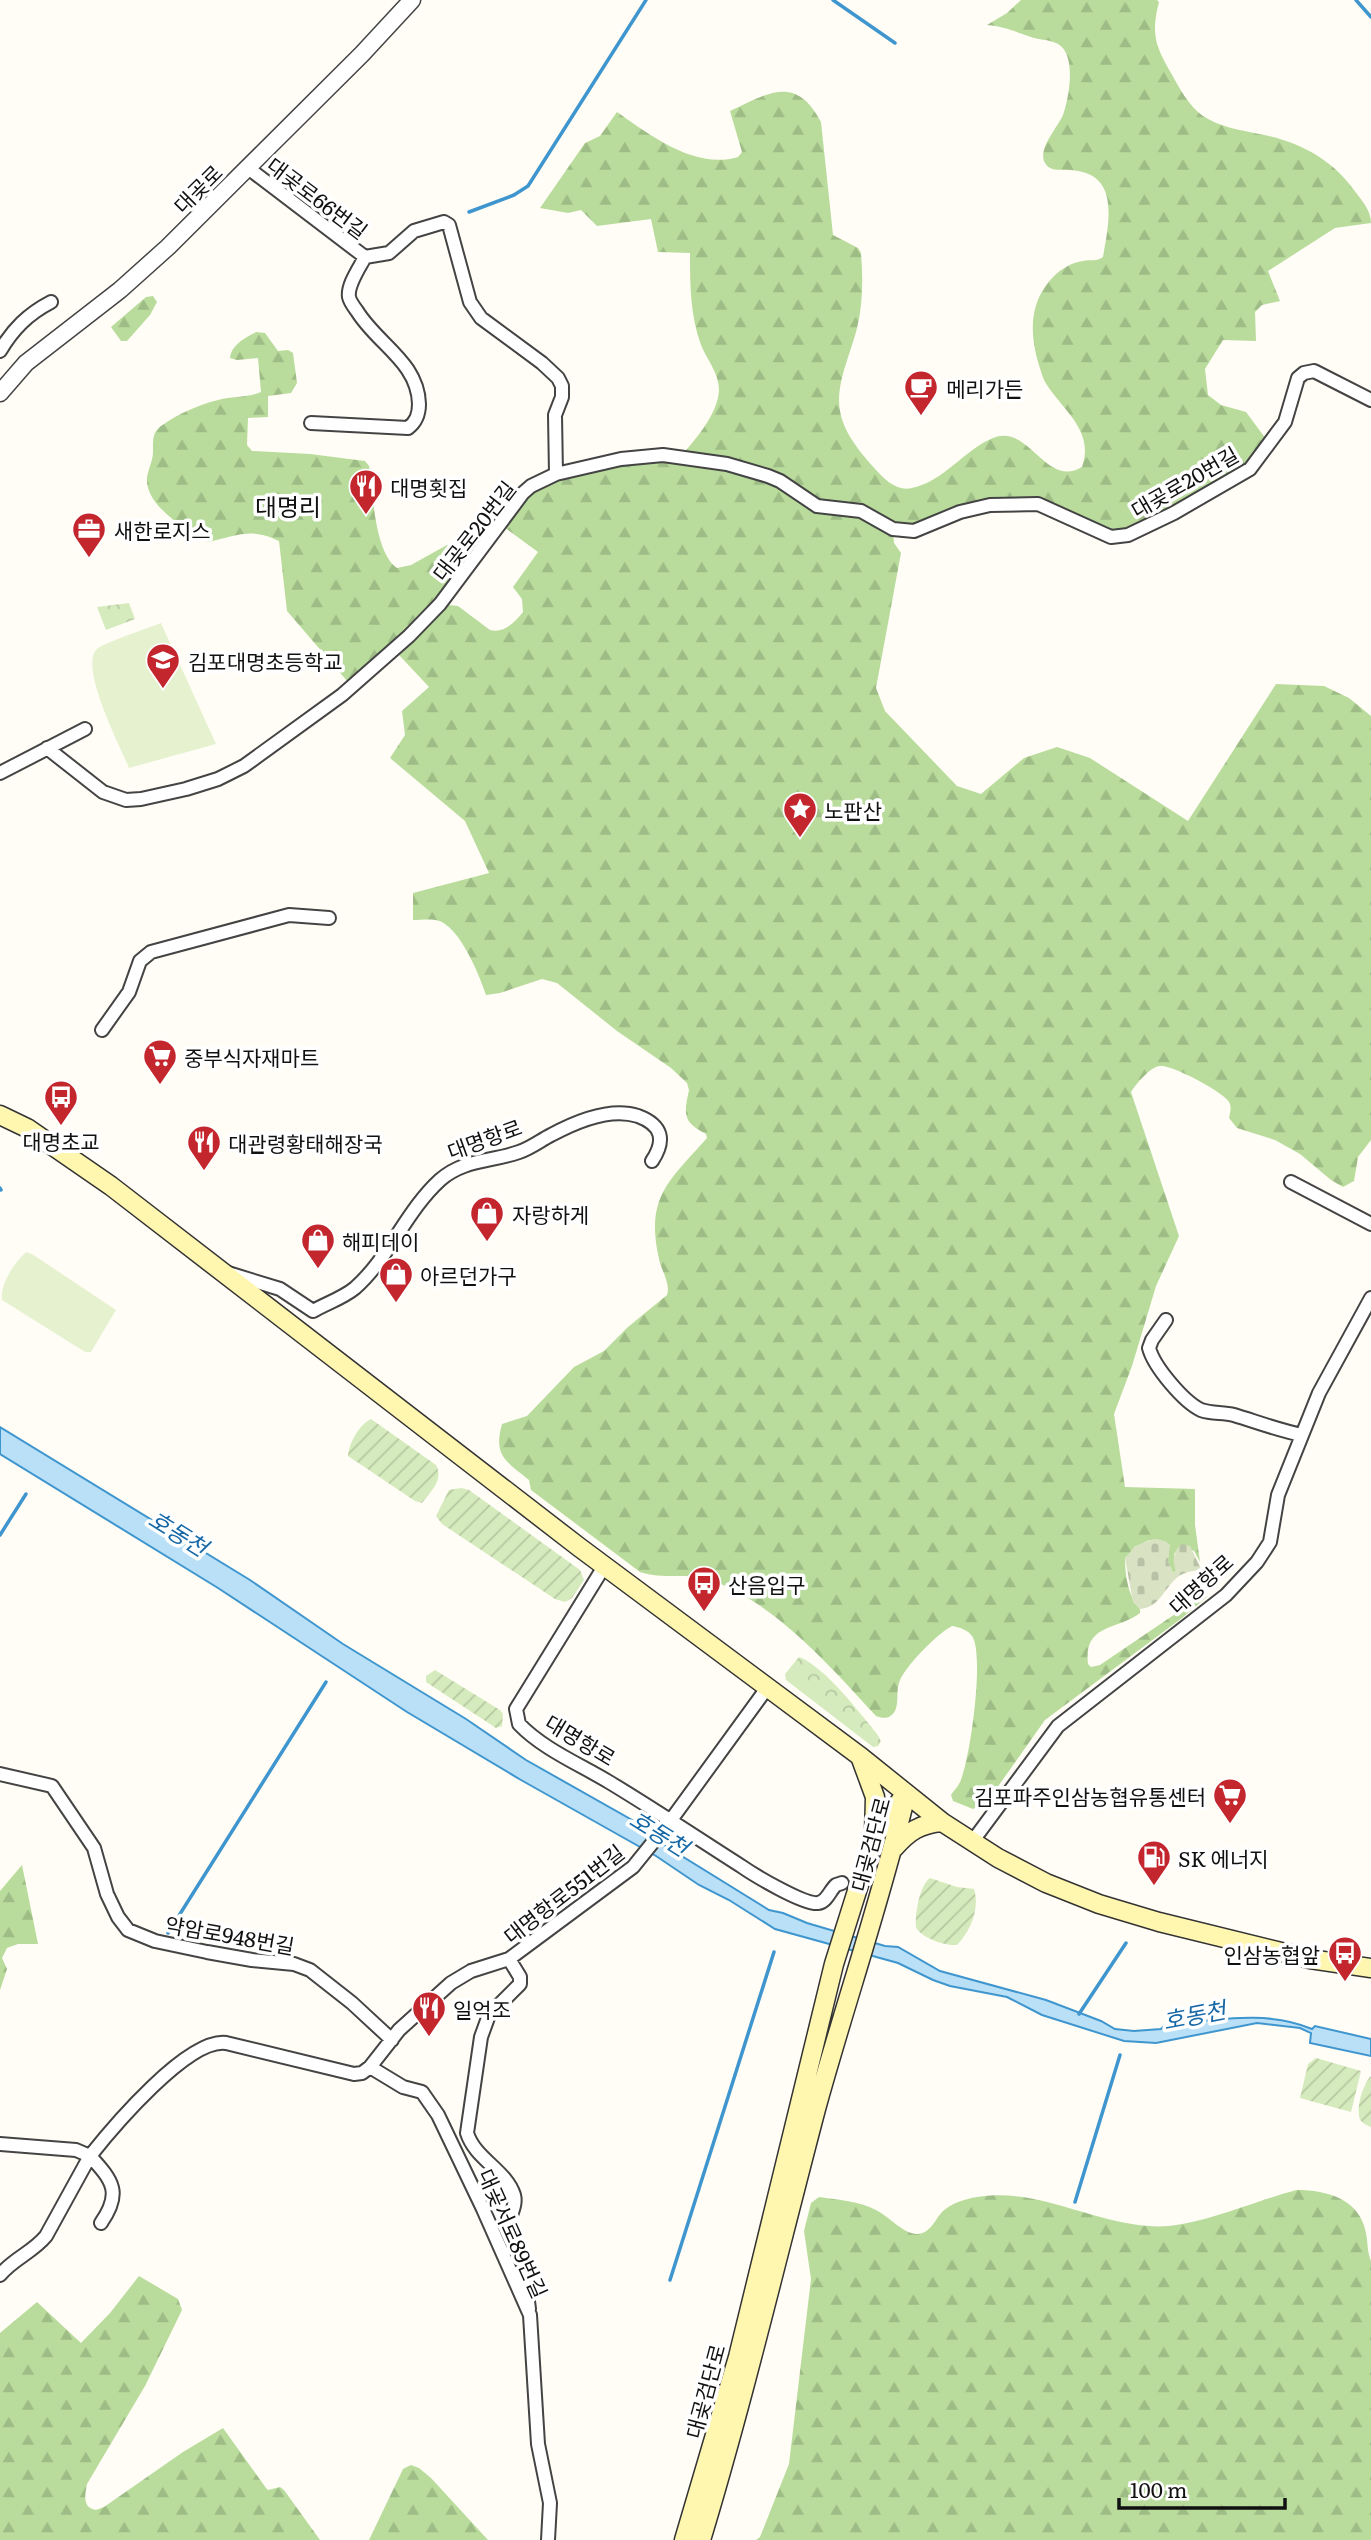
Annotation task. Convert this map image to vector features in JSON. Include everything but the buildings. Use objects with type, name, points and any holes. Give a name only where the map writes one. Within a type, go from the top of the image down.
[{"type":"main road","name":"대명항로","points":[[0,1115],[27,1128],[111,1185],[604,1565],[972,1842],[1046,1883],[1099,1904],[1224,1939],[1310,1959],[1371,1968]]},
{"type":"main road","points":[[861,1757],[875,1797],[874,1837]]},
{"type":"main road","name":"대곶검단로","points":[[684,2540],[737,2357],[834,1964],[874,1837],[906,1793]]},
{"type":"main road","name":"대곶검단로","points":[[701,2540],[739,2413],[816,2110],[892,1851],[906,1793]]},
{"type":"main road","points":[[892,1851],[906,1834],[917,1827],[943,1822]]},
{"type":"street","name":"대곶로","points":[[0,393],[26,363],[120,290],[167,247],[362,54],[412,0]]},
{"type":"street","name":"대곶로66번길","points":[[247,168],[365,257],[389,253],[421,227],[444,222],[449,225],[474,310],[551,371],[562,386],[562,397],[555,415],[556,474]]},
{"type":"street","name":"대곶로66번길","points":[[311,424],[408,428],[417,417],[417,389],[409,369],[361,318],[349,298],[349,291],[365,257]]},
{"type":"street","points":[[0,351],[10,335],[32,312],[51,302]]},
{"type":"street","name":"대곶로20번길","points":[[47,748],[103,792],[126,800],[186,789],[218,779],[244,766],[342,695],[409,636],[440,604],[523,493],[556,474],[628,458],[679,456],[727,464],[768,476],[817,506],[861,511],[893,529],[914,531],[960,512],[990,505],[1038,504],[1111,537],[1128,535],[1174,513],[1250,469],[1285,422],[1298,378],[1304,373],[1314,371],[1371,400]]},
{"type":"street","points":[[0,773],[85,729]]},
{"type":"street","points":[[102,1030],[130,992],[140,961],[151,952],[279,917],[297,915],[329,918]]},
{"type":"street","name":"대명항로","points":[[224,1272],[268,1284],[290,1294],[313,1311],[345,1295],[362,1281],[431,1189],[461,1166],[518,1153],[569,1126],[617,1113],[641,1118],[657,1130],[661,1145],[652,1161]]},
{"type":"street","points":[[1291,1182],[1371,1224]]},
{"type":"street","name":"대명항로","points":[[972,1842],[1058,1726],[1215,1603],[1243,1579],[1257,1562],[1270,1542],[1278,1495],[1302,1435],[1334,1364],[1371,1298]]},
{"type":"street","points":[[1166,1320],[1149,1348],[1160,1368],[1183,1396],[1206,1412],[1229,1414],[1255,1424],[1302,1435]]},
{"type":"street","name":"대명항로","points":[[604,1565],[516,1709],[516,1717],[519,1724],[539,1741],[669,1822]]},
{"type":"street","name":"대명항로551번길","points":[[370,2067],[399,2030],[451,1983],[471,1971],[509,1959],[530,1941],[611,1885],[637,1861],[669,1822],[767,1688]]},
{"type":"street","name":"약암로948번길","points":[[0,1774],[52,1786],[94,1848],[107,1894],[128,1930],[155,1941],[252,1960],[294,1964],[310,1970],[346,1997],[391,2040]]},
{"type":"street","points":[[669,1822],[747,1870],[811,1903],[820,1903],[836,1885],[842,1883]]},
{"type":"street","name":"대명항로551번길","points":[[509,1959],[520,1977],[520,1984],[489,2015],[481,2036],[467,2133],[471,2147],[500,2174],[514,2193],[515,2205],[508,2227],[522,2255],[530,2315]]},
{"type":"street","points":[[0,2275],[40,2243],[90,2156],[131,2108],[192,2054],[214,2044],[226,2043],[354,2074],[362,2073],[370,2067]]},
{"type":"street","name":"대곶서로89번길","points":[[370,2067],[402,2087],[422,2092],[438,2115],[530,2315],[538,2444],[550,2504],[548,2540]]},
{"type":"street","points":[[0,2144],[76,2150],[90,2156],[108,2180],[114,2196],[112,2208],[101,2223]]},
{"type":"green space","points":[[1021,0],[1157,0],[1159,2],[1155,31],[1158,47],[1193,107],[1216,123],[1287,141],[1324,160],[1345,179],[1360,198],[1368,210],[1371,223],[1335,228],[1268,271],[1280,301],[1262,305],[1255,312],[1256,341],[1223,340],[1205,369],[1208,395],[1221,405],[1246,412],[1269,443],[1250,469],[1217,489],[1111,537],[1038,504],[990,505],[914,531],[893,530],[894,543],[901,553],[876,688],[885,711],[957,786],[981,794],[1024,758],[1057,747],[1090,758],[1188,821],[1276,684],[1324,686],[1349,698],[1371,716],[1371,1140],[1358,1157],[1354,1181],[1343,1187],[1300,1154],[1275,1140],[1237,1128],[1229,1118],[1229,1102],[1208,1086],[1185,1074],[1166,1067],[1156,1067],[1144,1076],[1131,1092],[1179,1236],[1156,1286],[1132,1366],[1114,1414],[1125,1487],[1195,1489],[1195,1525],[1200,1562],[1194,1551],[1180,1546],[1174,1554],[1176,1571],[1173,1573],[1168,1561],[1169,1545],[1157,1540],[1146,1542],[1130,1553],[1125,1558],[1127,1578],[1140,1613],[1097,1634],[1088,1651],[1088,1664],[1091,1667],[1100,1665],[1181,1610],[1208,1596],[1045,1720],[987,1802],[973,1809],[953,1801],[951,1795],[964,1770],[975,1708],[976,1647],[968,1632],[952,1626],[930,1643],[902,1677],[893,1714],[887,1718],[876,1716],[821,1657],[756,1603],[710,1580],[640,1572],[531,1490],[529,1480],[504,1457],[499,1444],[502,1424],[527,1416],[574,1367],[604,1351],[667,1295],[668,1286],[655,1238],[658,1205],[671,1179],[707,1138],[687,1116],[687,1083],[671,1068],[617,1031],[557,983],[542,979],[486,995],[469,955],[449,927],[435,920],[413,920],[413,893],[489,873],[465,821],[390,758],[405,735],[402,711],[429,687],[399,655],[449,605],[458,606],[495,631],[509,626],[523,612],[522,599],[513,587],[538,552],[504,527],[524,500],[540,487],[577,474],[678,460],[704,428],[718,399],[715,372],[701,345],[695,322],[690,253],[658,252],[651,219],[597,226],[581,210],[568,213],[540,208],[585,143],[600,136],[617,112],[674,148],[706,159],[722,160],[738,157],[742,152],[730,111],[757,98],[780,92],[802,98],[811,107],[821,122],[833,235],[858,248],[861,253],[860,310],[842,380],[840,411],[845,428],[854,443],[888,481],[907,489],[923,485],[944,473],[982,443],[1006,436],[1017,439],[1058,470],[1069,471],[1082,467],[1085,454],[1080,431],[1045,382],[1041,372],[1033,338],[1034,316],[1040,295],[1057,273],[1075,263],[1103,257],[1108,229],[1108,201],[1097,179],[1086,173],[1052,169],[1045,163],[1043,157],[1046,145],[1065,108],[1070,67],[1068,57],[1058,44],[987,25],[1007,13]]},
{"type":"green space","points":[[153,296],[157,302],[150,315],[127,341],[121,341],[111,327],[146,297]]},
{"type":"green space","points":[[256,332],[265,333],[278,351],[288,350],[293,353],[297,383],[291,393],[268,396],[268,417],[248,418],[247,445],[252,451],[310,454],[365,461],[369,466],[379,536],[389,560],[397,568],[411,565],[447,545],[453,547],[447,585],[423,615],[348,682],[287,611],[279,541],[252,534],[208,542],[160,508],[148,488],[153,439],[160,427],[204,404],[261,392],[258,358],[230,358],[243,339]]},
{"type":"green space","points":[[129,603],[135,619],[106,630],[97,607]]},
{"type":"green space","points":[[161,623],[216,744],[129,768],[103,708],[92,660],[100,647]]},
{"type":"green space","points":[[26,1252],[116,1310],[91,1352],[85,1352],[2,1300],[3,1287],[9,1274]]},
{"type":"green space","points":[[371,1419],[436,1465],[437,1480],[422,1503],[348,1456],[355,1435],[362,1425]]},
{"type":"green space","points":[[449,1490],[469,1490],[580,1570],[584,1580],[572,1598],[565,1602],[555,1599],[442,1524],[436,1516]]},
{"type":"green space","points":[[1154,1539],[1170,1545],[1168,1561],[1173,1573],[1176,1571],[1175,1553],[1182,1544],[1190,1546],[1201,1569],[1179,1576],[1158,1601],[1140,1609],[1133,1602],[1125,1558],[1135,1546]]},
{"type":"green space","points":[[799,1657],[819,1670],[841,1691],[877,1734],[881,1741],[878,1746],[873,1747],[786,1680],[785,1674]]},
{"type":"green space","points":[[435,1670],[500,1710],[503,1714],[502,1726],[496,1728],[426,1682],[426,1676]]},
{"type":"green space","points":[[22,1865],[38,1944],[18,1944],[7,1948],[2,1958],[7,1969],[0,1990],[0,1891]]},
{"type":"green space","points":[[930,1878],[957,1887],[974,1889],[976,1904],[973,1919],[957,1945],[934,1941],[916,1928],[920,1894]]},
{"type":"green space","points":[[1316,2058],[1361,2071],[1351,2112],[1300,2098],[1308,2064]]},
{"type":"green space","points":[[1371,2076],[1371,2127],[1361,2121],[1359,2105]]},
{"type":"green space","points":[[1297,2190],[1320,2192],[1349,2204],[1363,2221],[1366,2233],[1371,2261],[1371,2540],[756,2540],[760,2537],[789,2464],[811,2279],[804,2231],[811,2203],[819,2197],[869,2207],[905,2230],[921,2234],[950,2206],[977,2197],[1021,2197],[1127,2223],[1166,2226],[1203,2219]]},
{"type":"green space","points":[[139,2276],[178,2299],[182,2310],[145,2386],[87,2484],[88,2507],[96,2510],[104,2507],[183,2452],[223,2428],[266,2488],[268,2490],[280,2487],[284,2490],[320,2540],[0,2540],[0,2333],[37,2302],[81,2343],[110,2313]]},
{"type":"green space","points":[[411,2465],[431,2478],[488,2540],[369,2540],[403,2469]]},
{"type":"water","points":[[0,1427],[250,1580],[343,1644],[466,1719],[526,1760],[648,1829],[664,1845],[769,1910],[885,1946],[898,1947],[940,1971],[1046,2000],[1115,2029],[1161,2029],[1165,2025],[1220,2019],[1276,2019],[1312,2029],[1315,2026],[1371,2039],[1371,2056],[1310,2043],[1311,2033],[1300,2028],[1257,2023],[1156,2043],[1124,2041],[1042,2015],[1007,1997],[950,1986],[898,1963],[775,1929],[699,1885],[656,1856],[407,1712],[218,1588],[0,1454]]},
{"type":"waterway","points":[[469,212],[514,195],[528,186],[646,0]]},
{"type":"waterway","points":[[833,0],[895,43]]},
{"type":"waterway","points":[[1356,0],[1371,17]]},
{"type":"waterway","points":[[0,1535],[26,1494]]},
{"type":"waterway","points":[[168,1933],[326,1682]]},
{"type":"waterway","points":[[1079,2014],[1126,1943]]},
{"type":"waterway","points":[[670,2280],[774,1952]]},
{"type":"waterway","points":[[1075,2202],[1120,2055]]},
{"type":"place","name":"메리가든","points":[[921,417]]},
{"type":"place","name":"대명횟집","points":[[366,516]]},
{"type":"place","name":"새한로지스","points":[[89,559]]},
{"type":"place","name":"김포대명초등학교","points":[[163,690]]},
{"type":"place","name":"노판산","points":[[800,839]]},
{"type":"place","name":"중부식자재마트","points":[[160,1086]]},
{"type":"place","name":"대명초교","points":[[61,1127]]},
{"type":"place","name":"대관령황태해장국","points":[[204,1172]]},
{"type":"place","name":"자랑하게","points":[[487,1243]]},
{"type":"place","name":"해피데이","points":[[318,1270]]},
{"type":"place","name":"아르던가구","points":[[396,1304]]},
{"type":"place","name":"산음입구","points":[[704,1613]]},
{"type":"place","name":"김포파주인삼농협유통센터","points":[[1230,1825]]},
{"type":"place","name":"SK 에너지","points":[[1154,1887]]},
{"type":"place","name":"인삼농협앞","points":[[1345,1983]]},
{"type":"place","name":"일억조","points":[[429,2038]]},
{"type":"district","name":"대명리","points":[[288,505]]},
{"type":"water label","name":"호동천","points":[[179,1532]]},
{"type":"water label","name":"호동천","points":[[660,1832]]},
{"type":"water label","name":"호동천","points":[[1194,2014]]}]
